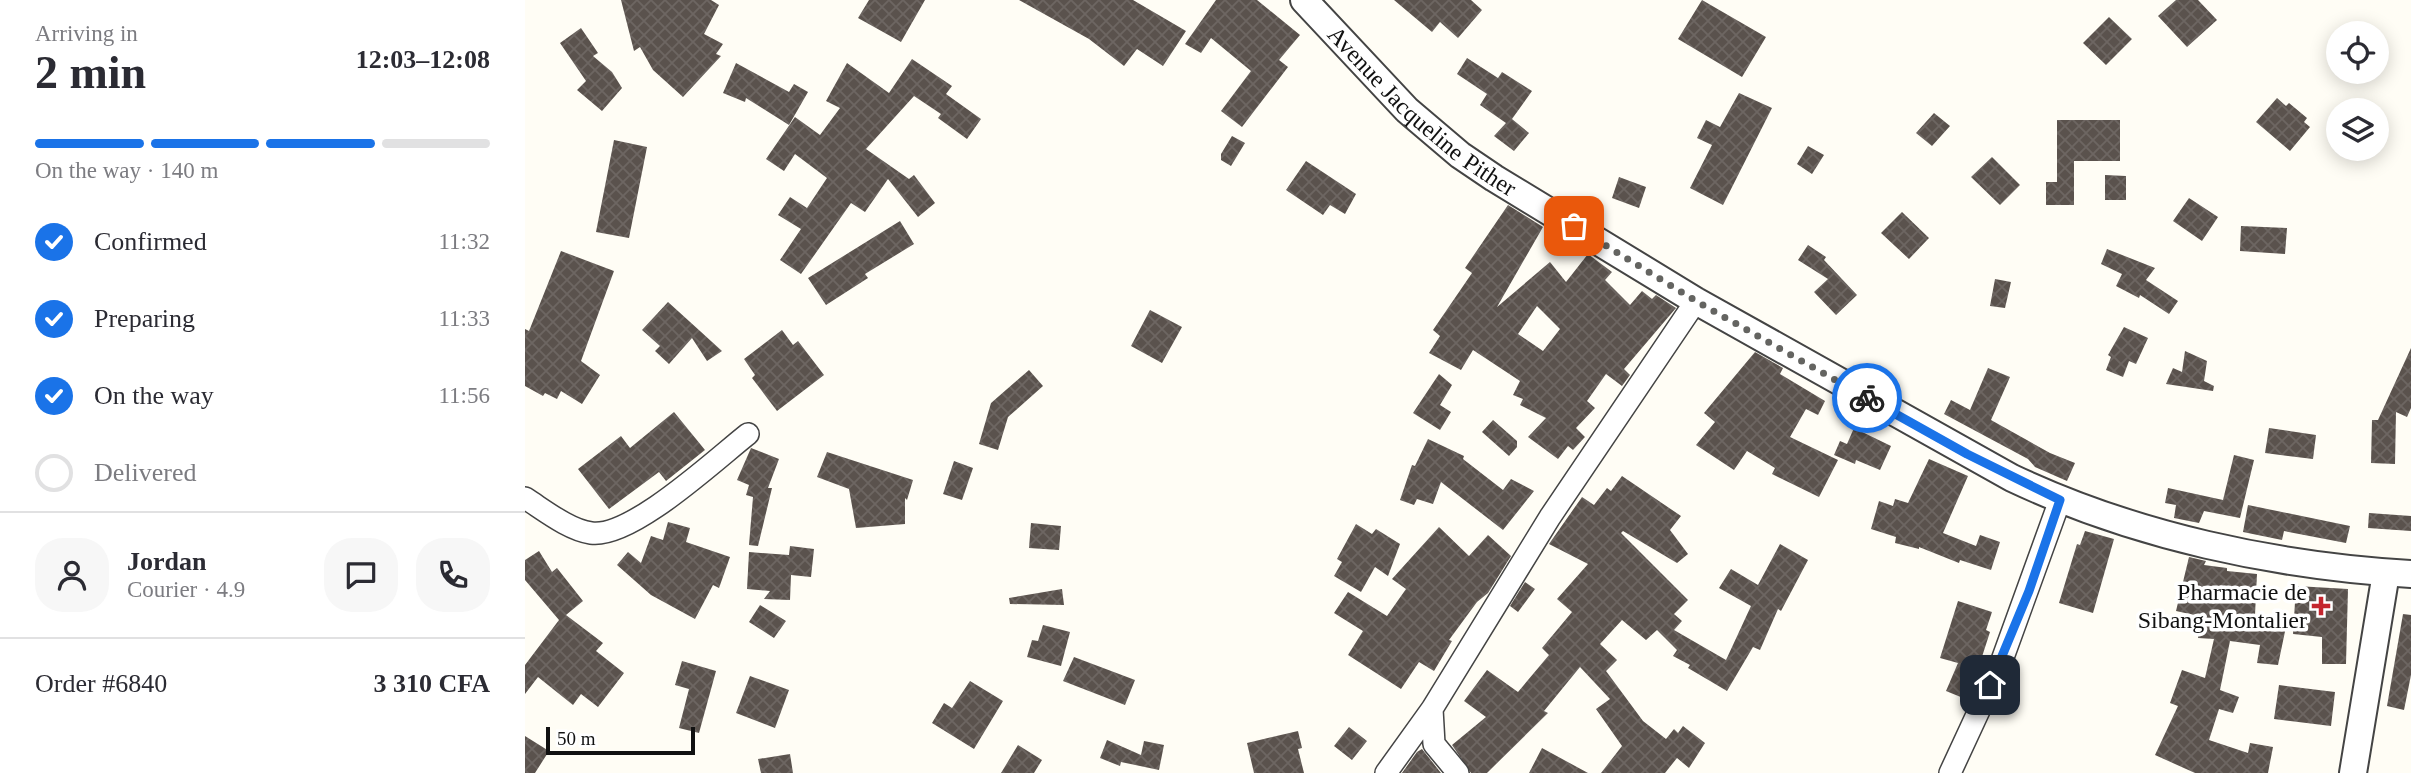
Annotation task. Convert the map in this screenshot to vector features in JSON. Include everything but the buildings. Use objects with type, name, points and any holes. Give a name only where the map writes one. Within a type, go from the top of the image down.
[{"type":"street","name":"Avenue Jacqueline Pither","points":[[1304,0],[1407,110],[1460,155],[1696,301],[1920,429],[2060,500],[2163,534],[2206,544],[2399,574]]},
{"type":"street","points":[[1385,773],[1431,709],[1550,517],[1696,301]]},
{"type":"street","points":[[525,498],[581,530],[593,534],[605,532],[627,525],[647,514],[748,434]]},
{"type":"street","points":[[1950,773],[2001,663],[2060,500]]},
{"type":"street","points":[[2353,773],[2399,574]]},
{"type":"street","points":[[1431,709],[1434,744],[1458,773]]},
{"type":"way so far","points":[[1574,226],[1696,301],[1867,398]]},
{"type":"place","name":"Pharmacie de Sibang-Montalier","points":[[2321,606]]},
{"type":"route","points":[[1867,398],[2012,478],[2060,500],[2029,591],[1990,685]]}]
